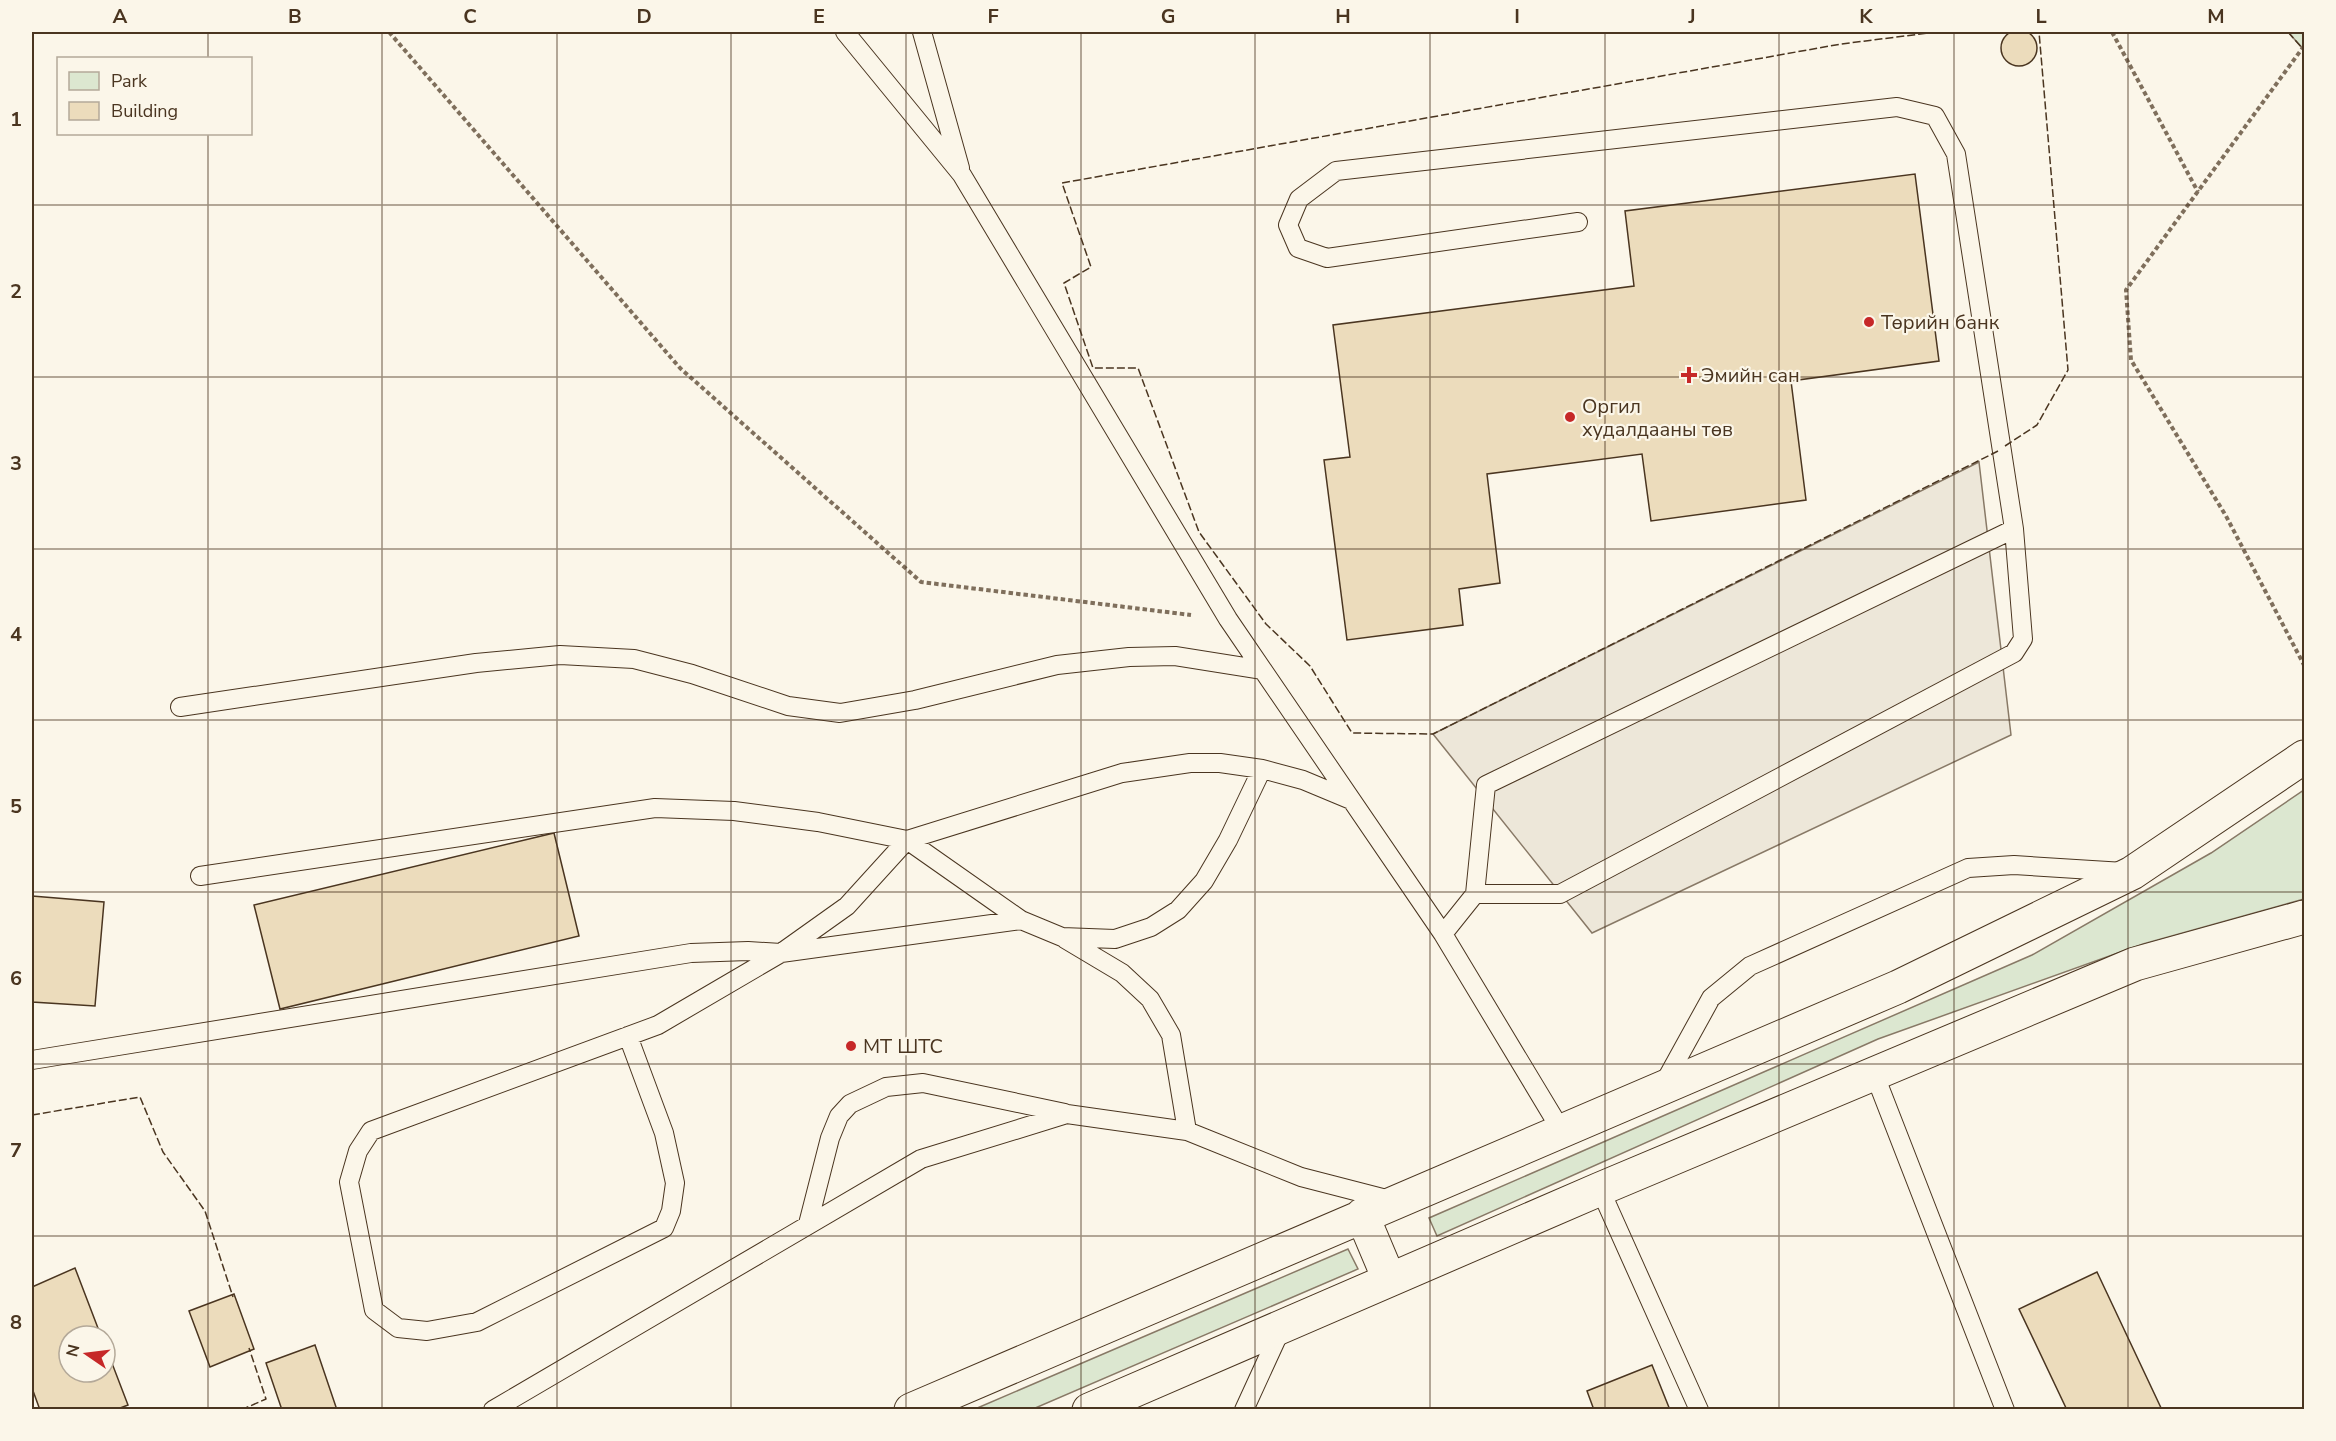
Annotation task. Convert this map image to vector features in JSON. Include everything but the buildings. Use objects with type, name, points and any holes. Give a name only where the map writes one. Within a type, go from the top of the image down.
[{"type":"highway","points":[[911,1410],[1898,987],[2132,873],[2304,757]]},
{"type":"highway","points":[[1089,1410],[1600,1188],[2135,964],[2304,917]]},
{"type":"highway","points":[[1362,1215],[1389,1279]]},
{"type":"lane","points":[[845,32],[962,175],[1228,619],[1443,934],[1561,1130]]},
{"type":"lane","points":[[922,32],[962,175]]},
{"type":"lane","points":[[1475,894],[1560,894],[2014,653],[2023,639],[2014,530],[1956,154],[1935,116],[1897,107],[1336,171],[1299,199],[1288,225],[1298,248],[1327,258],[1578,222]]},
{"type":"lane","points":[[1443,934],[1475,894],[1486,785],[2014,530]]},
{"type":"lane","points":[[180,707],[476,663],[560,655],[634,659],[692,674],[788,706],[840,713],[915,700],[1057,665],[1118,658],[1174,656],[1263,670]]},
{"type":"lane","points":[[628,1036],[664,1133],[675,1183],[671,1211],[664,1228],[477,1322],[427,1331],[398,1328],[374,1310],[349,1182],[358,1151],[371,1131],[628,1036],[658,1025],[781,953],[847,906],[907,840],[1122,773],[1190,763],[1220,763],[1262,769],[1303,780],[1351,800]]},
{"type":"lane","points":[[1062,937],[1115,939],[1150,927],[1178,910],[1204,881],[1228,840],[1262,769]]},
{"type":"lane","points":[[200,876],[655,808],[734,811],[818,822],[907,840],[1021,920],[1062,937],[1122,973],[1150,999],[1171,1035],[1187,1131]]},
{"type":"lane","points":[[1661,1088],[1711,998],[1750,966],[1968,868],[2014,865],[2132,873]]},
{"type":"lane","points":[[32,1060],[691,953],[748,951],[781,953],[1021,920]]},
{"type":"lane","points":[[1874,1073],[2005,1410]]},
{"type":"lane","points":[[808,1224],[830,1138],[839,1116],[850,1104],[886,1087],[923,1083],[1067,1114],[1187,1131],[1301,1177],[1395,1201]]},
{"type":"lane","points":[[493,1410],[921,1159],[1067,1114]]},
{"type":"lane","points":[[1600,1188],[1699,1410]]},
{"type":"lane","points":[[1244,1410],[1282,1326]]},
{"type":"path","points":[[389,32],[680,368],[921,582],[1228,619]]},
{"type":"path","points":[[2112,32],[2198,192]]},
{"type":"path","points":[[2304,46],[2126,290],[2131,360],[2226,516],[2304,665]]},
{"type":"green space","points":[[2288,32],[2304,32],[2304,50]]},
{"type":"green space","points":[[2304,790],[2304,899],[2143,944],[1878,1039],[1437,1236],[1429,1218],[2032,955],[2211,853]]},
{"type":"green space","points":[[1348,1249],[1358,1269],[1033,1409],[975,1409]]},
{"type":"shaded area","points":[[1979,462],[2011,735],[1592,933],[1433,734]]},
{"type":"fence","points":[[1937,32],[1841,44],[1062,183],[1091,267],[1064,283],[1093,368],[1138,368],[1199,532],[1266,624],[1310,666],[1352,733],[1433,734],[1998,451]]},
{"type":"fence","points":[[2005,446],[2037,425],[2068,370],[2039,32]]},
{"type":"fence","points":[[2288,32],[2304,50]]},
{"type":"fence","points":[[32,1115],[140,1097],[163,1152],[205,1211],[233,1297]]},
{"type":"fence","points":[[241,1410],[266,1399],[249,1348]]},
{"type":"place","name":"Төрийн банк","points":[[1869,322]]},
{"type":"place","name":"Эмийн сан","points":[[1689,375]]},
{"type":"place","name":"Оргил худалдааны төв","points":[[1570,417]]},
{"type":"place","name":"МТ ШТС","points":[[851,1046]]}]
